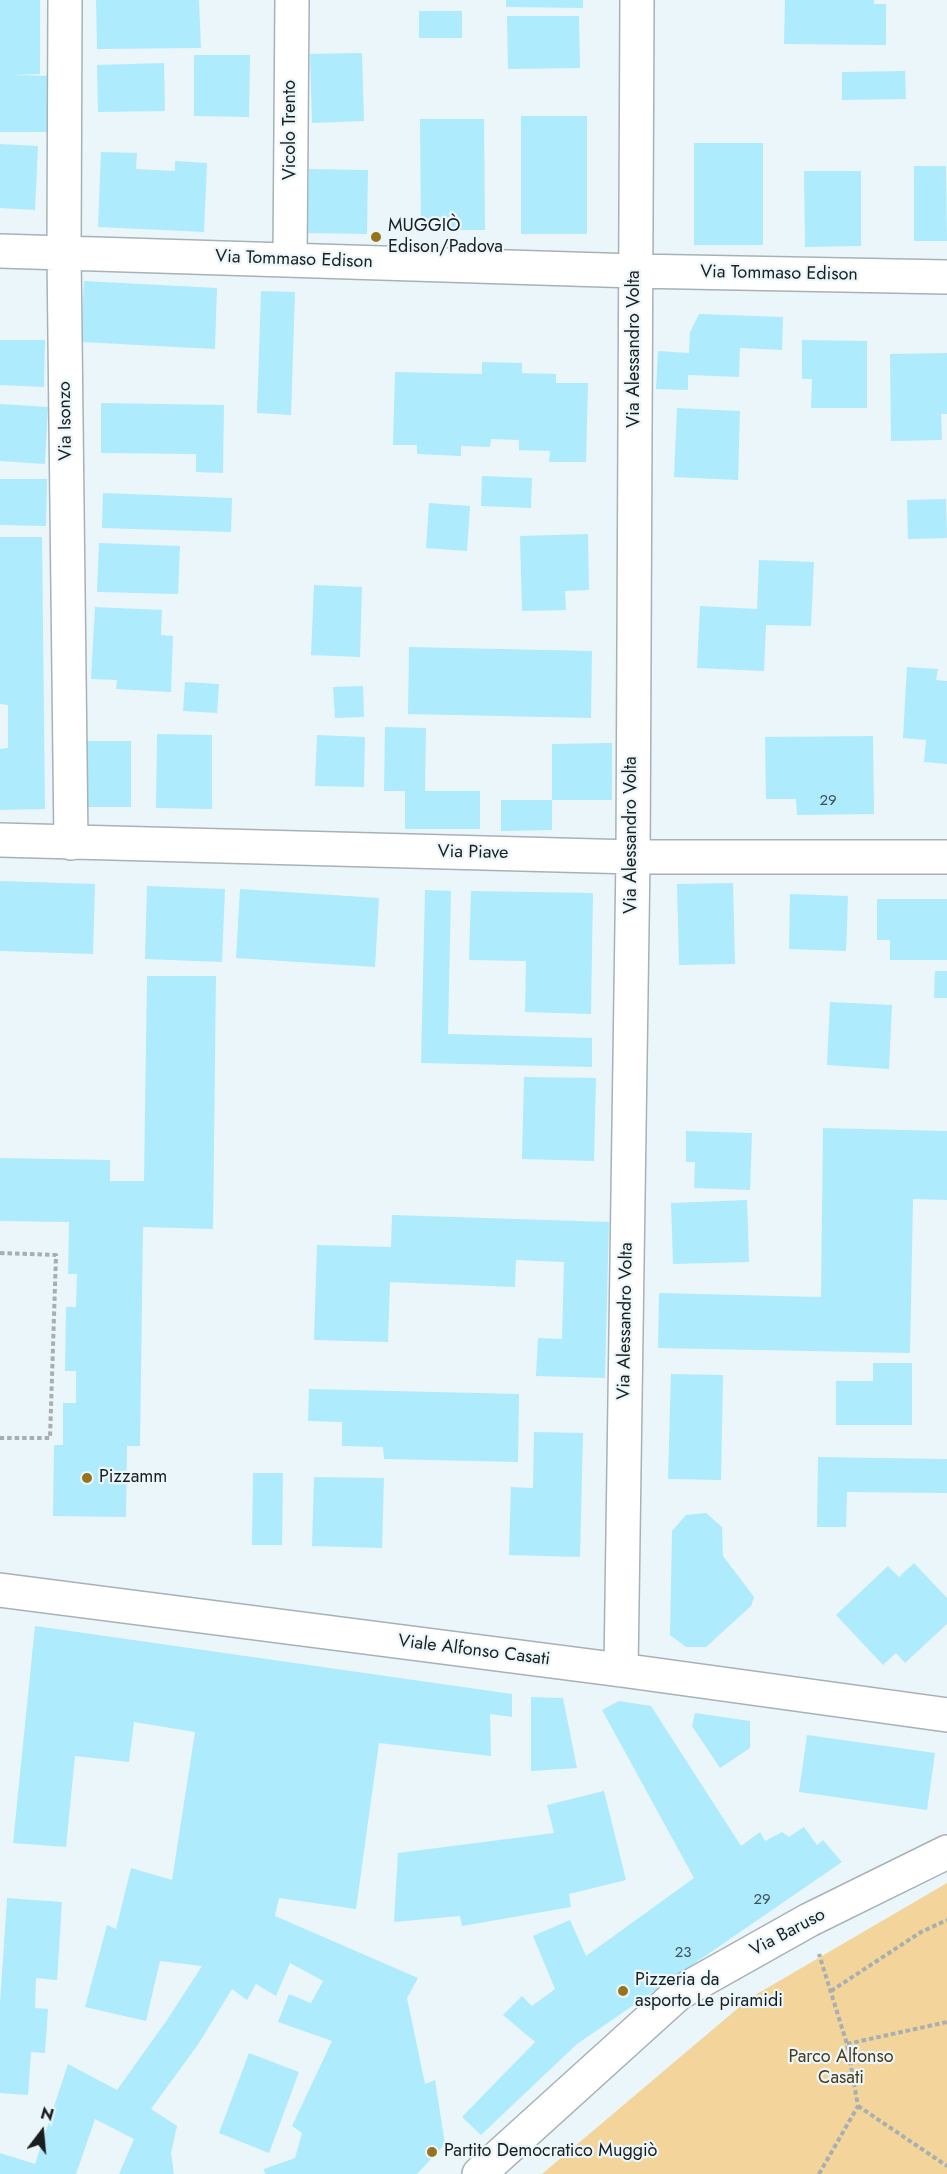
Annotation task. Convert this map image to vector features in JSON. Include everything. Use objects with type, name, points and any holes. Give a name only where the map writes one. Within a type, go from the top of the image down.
[{"type":"street","name":"Via Isonzo","points":[[65,0],[64,254],[71,843]]},
{"type":"street","name":"Vicolo Trento","points":[[290,259],[292,0]]},
{"type":"street","name":"Via Alessandro Volta","points":[[621,1670],[633,857],[637,0]]},
{"type":"street","name":"Via Tommaso Edison","points":[[0,251],[635,271],[947,278]]},
{"type":"street","name":"Via Piave","points":[[0,840],[633,857],[947,857]]},
{"type":"street","name":"Viale Alfonso Casati","points":[[0,1590],[621,1670],[947,1715]]},
{"type":"street","name":"Via Baruso","points":[[479,2174],[679,1993],[809,1920],[947,1852]]},
{"type":"path","points":[[0,1253],[56,1255],[50,1438],[0,1438]]},
{"type":"path","points":[[809,1920],[847,2044],[858,2106],[819,2174]]},
{"type":"path","points":[[831,1991],[921,1932],[947,1920]]},
{"type":"path","points":[[847,2044],[947,2022]]},
{"type":"path","points":[[858,2106],[947,2166]]},
{"type":"green space","name":"Parco Alfonso Casati","points":[[947,1883],[947,2174],[542,2174],[750,1998]]},
{"type":"building","points":[[0,0],[40,0],[40,74],[11,75],[55,76],[55,132],[0,132]]},
{"type":"building","points":[[96,0],[199,0],[201,48],[97,49]]},
{"type":"building","points":[[506,0],[583,0],[583,8],[506,7]]},
{"type":"building","points":[[785,0],[874,0],[874,4],[886,4],[886,45],[784,44]]},
{"type":"building","points":[[419,11],[462,11],[462,38],[419,38]]},
{"type":"building","points":[[507,16],[579,16],[580,68],[508,69]]},
{"type":"building","points":[[362,53],[364,121],[312,123],[310,54]]},
{"type":"building","points":[[194,55],[250,55],[249,117],[194,116]]},
{"type":"building","points":[[164,63],[165,111],[98,112],[97,65]]},
{"type":"building","points":[[905,71],[906,99],[842,100],[842,72]]},
{"type":"building","points":[[521,116],[587,116],[587,234],[521,234]]},
{"type":"building","points":[[420,119],[484,119],[485,230],[421,230]]},
{"type":"building","points":[[694,143],[763,143],[763,245],[694,245]]},
{"type":"building","points":[[0,144],[38,146],[35,210],[0,208]]},
{"type":"building","points":[[101,152],[137,153],[136,169],[175,171],[175,161],[207,163],[204,232],[98,227]]},
{"type":"building","points":[[914,166],[946,166],[947,241],[914,241]]},
{"type":"building","points":[[309,169],[368,170],[367,234],[308,233]]},
{"type":"building","points":[[804,171],[861,171],[861,246],[805,247]]},
{"type":"building","points":[[84,281],[217,288],[215,349],[81,342]]},
{"type":"building","points":[[261,291],[295,292],[291,415],[257,413]]},
{"type":"building","points":[[699,314],[783,317],[782,350],[740,348],[739,377],[688,375],[688,390],[656,389],[658,351],[689,353],[690,332]]},
{"type":"building","points":[[0,340],[45,340],[44,387],[0,385]]},
{"type":"building","points":[[802,340],[867,341],[867,408],[811,408],[812,379],[802,379]]},
{"type":"building","points":[[947,353],[947,414],[941,414],[942,440],[891,441],[890,354]]},
{"type":"building","points":[[482,362],[522,363],[522,373],[556,374],[556,383],[588,383],[586,462],[549,462],[550,451],[519,450],[519,440],[491,439],[490,447],[461,446],[461,456],[417,454],[417,445],[393,445],[395,372],[482,374]]},
{"type":"building","points":[[101,403],[224,405],[223,473],[196,472],[196,454],[101,453]]},
{"type":"building","points":[[0,404],[48,407],[45,464],[0,461]]},
{"type":"building","points":[[677,408],[740,411],[738,480],[674,477]]},
{"type":"building","points":[[482,476],[532,478],[531,508],[481,506]]},
{"type":"building","points":[[0,479],[47,479],[46,526],[0,525]]},
{"type":"building","points":[[103,493],[232,498],[231,532],[102,528]]},
{"type":"building","points":[[946,499],[947,538],[908,539],[907,500]]},
{"type":"building","points":[[429,503],[470,506],[467,551],[426,548]]},
{"type":"building","points":[[588,534],[589,590],[565,591],[566,610],[522,611],[520,536]]},
{"type":"building","points":[[0,537],[42,537],[45,809],[0,810],[0,749],[8,748],[8,705],[0,704]]},
{"type":"building","points":[[99,543],[180,546],[178,594],[97,592]]},
{"type":"building","points":[[759,560],[814,562],[811,626],[766,625],[764,671],[697,668],[700,606],[757,609]]},
{"type":"building","points":[[314,585],[362,587],[360,657],[311,655]]},
{"type":"building","points":[[95,607],[162,610],[161,635],[173,636],[171,692],[116,689],[117,680],[91,679]]},
{"type":"building","points":[[409,647],[592,651],[591,718],[408,714]]},
{"type":"building","points":[[907,667],[938,669],[936,680],[947,681],[947,764],[924,762],[926,740],[903,738]]},
{"type":"building","points":[[185,682],[219,684],[217,713],[183,711]]},
{"type":"building","points":[[363,686],[364,717],[335,718],[333,687]]},
{"type":"building","points":[[385,727],[426,728],[425,791],[480,791],[480,829],[405,829],[405,791],[384,791]]},
{"type":"building","points":[[157,734],[212,735],[212,809],[156,808]]},
{"type":"building","points":[[317,735],[365,737],[364,787],[315,786]]},
{"type":"building","points":[[873,736],[874,814],[797,815],[796,799],[766,799],[765,737]]},
{"type":"building","points":[[82,741],[131,741],[131,807],[82,807]]},
{"type":"building","points":[[612,743],[612,800],[552,800],[552,744]]},
{"type":"building","points":[[501,800],[552,800],[552,830],[501,831]]},
{"type":"building","points":[[0,881],[95,884],[93,954],[0,951]]},
{"type":"building","points":[[733,883],[735,964],[679,965],[677,884]]},
{"type":"building","points":[[147,886],[225,889],[222,962],[145,959]]},
{"type":"building","points":[[240,889],[379,898],[375,967],[236,958]]},
{"type":"building","points":[[425,890],[451,891],[448,1034],[592,1038],[592,1067],[421,1063]]},
{"type":"building","points":[[471,891],[593,893],[591,1014],[525,1012],[526,961],[469,960]]},
{"type":"building","points":[[790,894],[848,896],[846,951],[789,949]]},
{"type":"building","points":[[877,899],[947,899],[947,960],[890,960],[890,940],[877,940]]},
{"type":"building","points":[[935,971],[947,971],[947,998],[934,998]]},
{"type":"building","points":[[147,976],[216,976],[213,1229],[143,1227],[140,1446],[127,1446],[126,1517],[53,1516],[54,1445],[63,1445],[63,1403],[76,1403],[76,1371],[65,1371],[66,1307],[76,1307],[77,1274],[68,1274],[69,1222],[0,1221],[0,1158],[110,1160],[110,1181],[144,1181]]},
{"type":"building","points":[[830,1002],[892,1005],[889,1069],[827,1065]]},
{"type":"building","points":[[524,1077],[596,1078],[594,1161],[522,1159]]},
{"type":"building","points":[[823,1128],[947,1131],[947,1200],[913,1199],[910,1353],[658,1348],[659,1293],[821,1297]]},
{"type":"building","points":[[686,1131],[752,1133],[750,1190],[694,1188],[695,1162],[686,1162]]},
{"type":"building","points":[[747,1200],[749,1262],[673,1264],[671,1203]]},
{"type":"building","points":[[392,1215],[609,1222],[605,1378],[536,1376],[538,1338],[562,1339],[564,1262],[516,1260],[515,1287],[390,1282],[388,1342],[314,1340],[317,1245],[391,1247]]},
{"type":"building","points":[[873,1363],[912,1363],[912,1425],[836,1425],[836,1381],[873,1381]]},
{"type":"building","points":[[671,1374],[723,1375],[721,1480],[668,1479]]},
{"type":"building","points":[[309,1389],[519,1394],[518,1462],[384,1459],[383,1447],[342,1446],[342,1422],[308,1421]]},
{"type":"building","points":[[534,1432],[583,1433],[580,1557],[509,1555],[511,1487],[533,1488]]},
{"type":"building","points":[[818,1457],[947,1459],[947,1493],[847,1492],[846,1527],[817,1527]]},
{"type":"building","points":[[253,1473],[283,1473],[282,1545],[252,1545]]},
{"type":"building","points":[[314,1477],[384,1478],[382,1548],[312,1546]]},
{"type":"building","points":[[706,1513],[722,1527],[723,1556],[754,1597],[751,1606],[706,1647],[686,1647],[670,1635],[672,1531],[686,1515]]},
{"type":"building","points":[[914,1563],[947,1598],[947,1624],[905,1663],[896,1653],[883,1665],[836,1615],[888,1566],[899,1577]]},
{"type":"building","points":[[35,1626],[512,1694],[512,1717],[490,1714],[491,1756],[379,1743],[356,1909],[279,1898],[275,1916],[418,1978],[407,1998],[425,2084],[435,2080],[445,2144],[417,2174],[265,2174],[264,2169],[295,2158],[302,2133],[292,2126],[332,2041],[278,2022],[289,1994],[311,2003],[323,1981],[290,1963],[276,1996],[256,1984],[247,2000],[232,1989],[199,2043],[151,2109],[177,2126],[171,2153],[174,2174],[119,2174],[134,2139],[95,2119],[76,2174],[0,2174],[0,2153],[35,2164],[68,2064],[117,2090],[202,1966],[160,1961],[146,2021],[85,2007],[107,1925],[116,1929],[131,1868],[172,1880],[195,1732],[134,1722],[129,1762],[75,1756],[66,1847],[13,1843]]},
{"type":"building","points":[[531,1697],[563,1698],[577,1768],[531,1771]]},
{"type":"building","points":[[619,1701],[651,1706],[741,1846],[760,1832],[765,1841],[782,1832],[789,1837],[804,1827],[817,1845],[823,1840],[842,1862],[577,2044],[481,2135],[462,2117],[535,2042],[503,2015],[522,1996],[532,2006],[555,1989],[533,1936],[570,1920],[586,1956],[694,1878],[602,1710]]},
{"type":"building","points":[[695,1713],[750,1721],[750,1748],[720,1768],[692,1726]]},
{"type":"building","points":[[807,1735],[935,1753],[927,1810],[799,1792]]},
{"type":"building","points":[[604,1791],[626,1880],[569,1894],[571,1907],[462,1926],[460,1916],[394,1922],[398,1853],[554,1833],[547,1805]]},
{"type":"building","points":[[7,1898],[62,1902],[57,1980],[36,1978],[35,2008],[48,2009],[45,2053],[31,2052],[28,2095],[0,2093],[0,2003]]},
{"type":"building","points":[[249,2053],[299,2072],[269,2153],[219,2133]]},
{"type":"place","name":"MUGGIÒ Edison/Padova","points":[[376,237]]},
{"type":"place","name":"Pizzamm","points":[[87,1478]]},
{"type":"place","name":"Pizzeria da asporto Le piramidi","points":[[623,1991]]},
{"type":"place","name":"Partito Democratico Muggiò","points":[[432,2152]]}]
